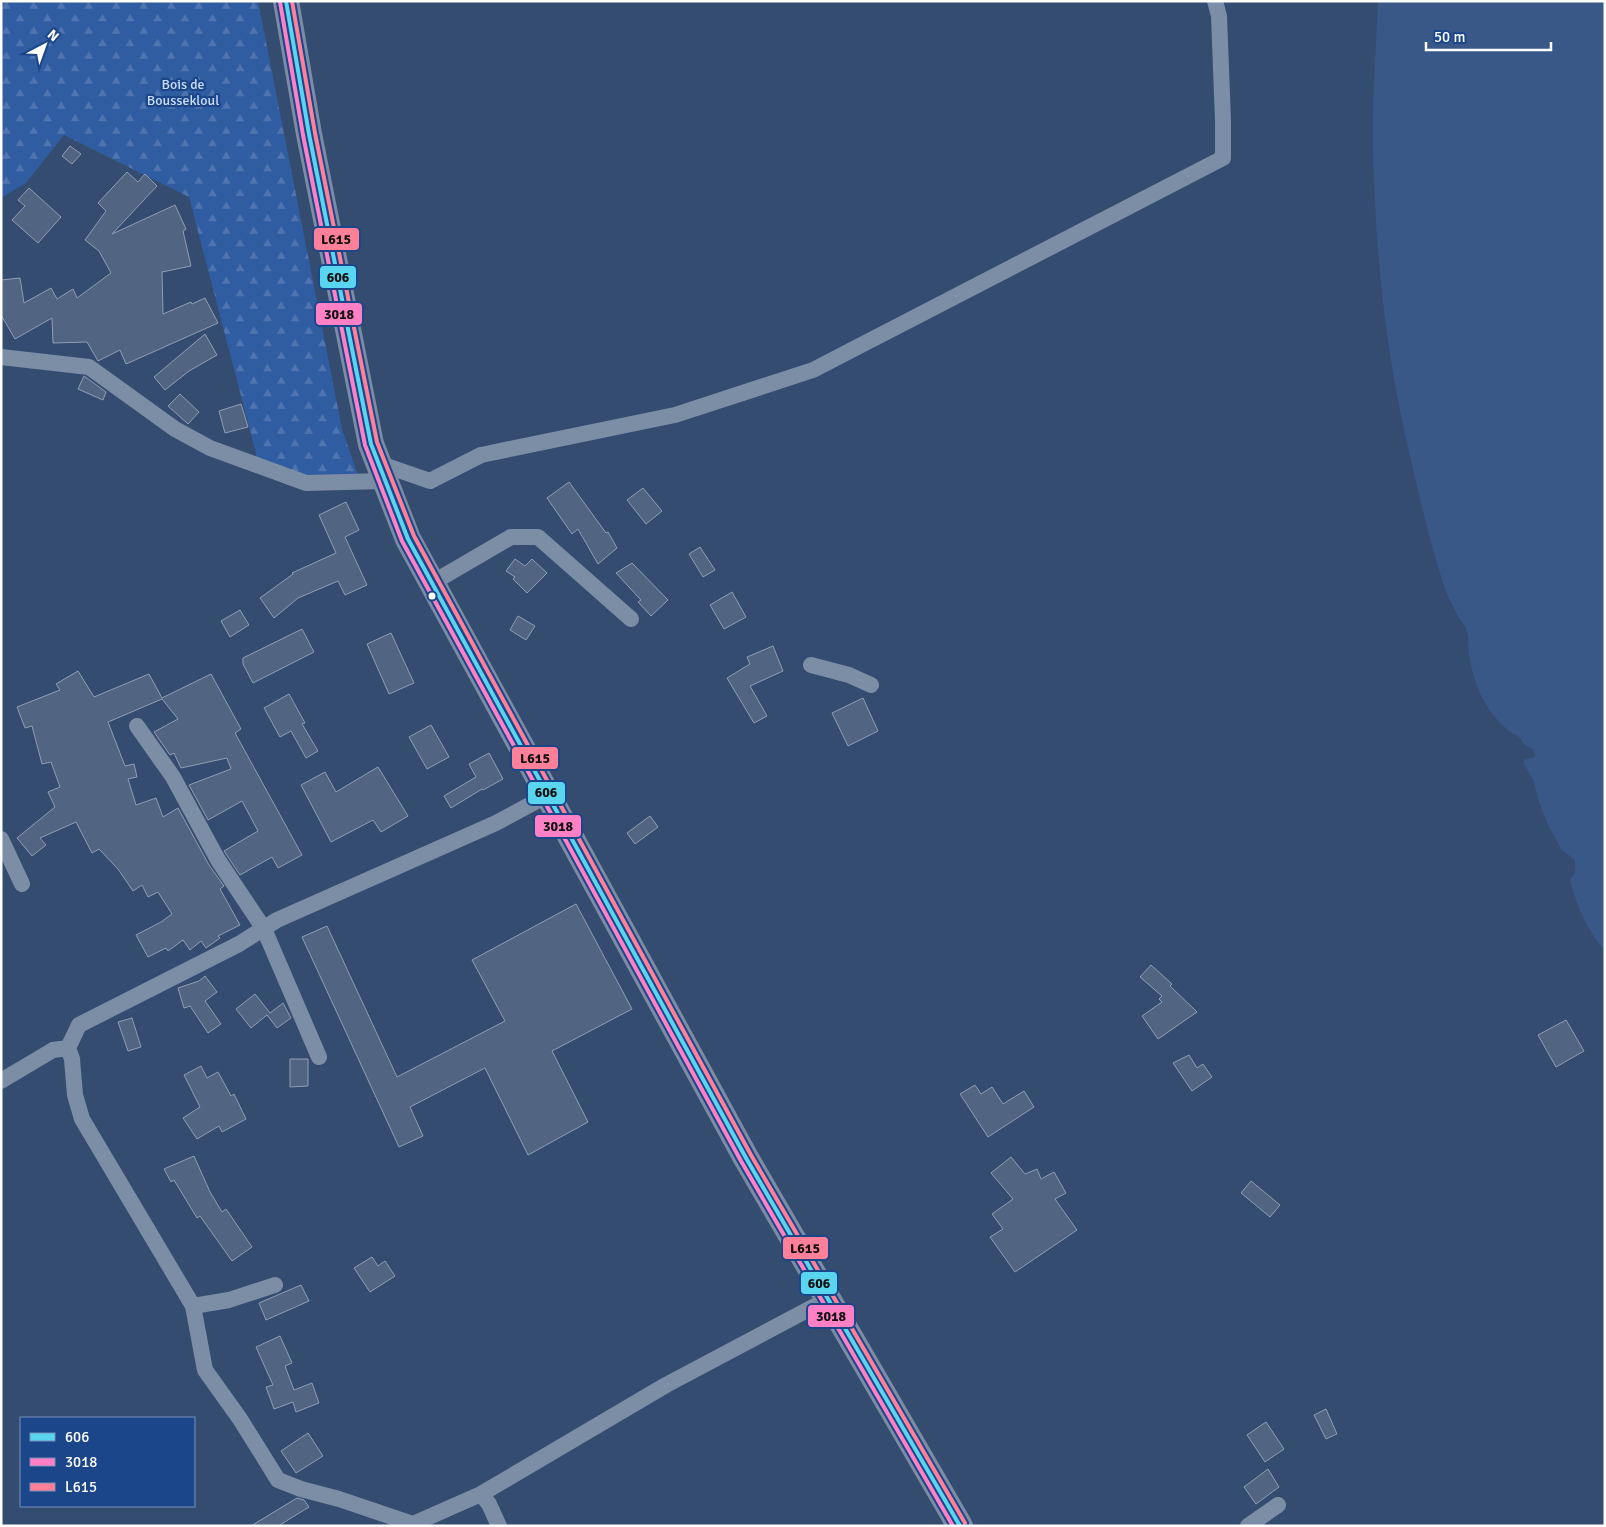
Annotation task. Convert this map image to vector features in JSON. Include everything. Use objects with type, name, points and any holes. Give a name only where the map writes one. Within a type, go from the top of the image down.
[{"type":"main road","points":[[286,1],[309,134],[369,434],[408,539],[746,1158],[960,1526]]},
{"type":"street","points":[[1,357],[89,367],[175,429],[210,448],[306,482],[382,472],[430,481],[481,455],[675,415],[813,370],[1223,158],[1219,16],[1215,1]]},
{"type":"street","points":[[432,583],[511,538],[538,537],[631,618]]},
{"type":"street","points":[[811,665],[848,674],[871,685]]},
{"type":"street","points":[[137,726],[173,777],[218,860],[264,929],[319,1057]]},
{"type":"street","points":[[548,795],[496,824],[276,920],[239,944],[79,1026],[68,1048],[72,1059],[75,1095],[82,1119],[194,1306],[205,1370],[240,1419],[278,1480],[413,1525],[481,1494],[666,1385],[828,1299]]},
{"type":"street","points":[[1,839],[22,884]]},
{"type":"street","points":[[1,1081],[53,1050],[68,1048]]},
{"type":"street","points":[[194,1306],[229,1300],[275,1285]]},
{"type":"street","points":[[481,1494],[489,1504],[499,1526]]},
{"type":"street","points":[[1248,1526],[1278,1505]]},
{"type":"green space","name":"Bois de Boussekloul","points":[[1,1],[258,1],[342,429],[361,484],[319,481],[257,457],[189,197],[64,135],[26,183],[1,198]]},
{"type":"shaded area","points":[[1378,1],[1605,1],[1605,951],[1583,918],[1576,900],[1570,880],[1575,873],[1575,860],[1562,850],[1549,827],[1539,802],[1533,779],[1524,764],[1524,760],[1535,757],[1535,754],[1532,748],[1509,731],[1492,714],[1477,686],[1469,655],[1466,629],[1445,589],[1431,541],[1402,421],[1383,305],[1376,226],[1373,129]]},
{"type":"building","points":[[70,146],[81,154],[72,164],[62,156]]},
{"type":"building","points":[[127,172],[138,182],[145,174],[157,186],[112,234],[175,205],[186,229],[183,231],[191,266],[162,272],[163,314],[205,298],[218,323],[126,364],[120,350],[98,361],[87,342],[53,343],[52,318],[15,339],[1,315],[1,280],[20,278],[24,303],[51,288],[57,299],[73,289],[77,298],[111,273],[99,251],[85,240],[106,211],[98,203]]},
{"type":"building","points":[[29,188],[61,217],[38,243],[12,220],[25,206],[18,200]]},
{"type":"building","points":[[205,334],[217,355],[189,371],[165,390],[154,377]]},
{"type":"building","points":[[84,376],[106,392],[103,400],[78,389]]},
{"type":"building","points":[[180,394],[199,412],[188,424],[168,406]]},
{"type":"building","points":[[241,404],[248,427],[225,433],[219,411]]},
{"type":"building","points":[[569,482],[606,533],[608,532],[617,548],[598,564],[578,529],[572,534],[547,498]]},
{"type":"building","points":[[643,488],[662,511],[646,524],[627,500]]},
{"type":"building","points":[[346,502],[359,530],[345,537],[367,585],[345,595],[338,581],[298,598],[274,618],[260,598],[292,573],[336,553],[319,515]]},
{"type":"building","points":[[700,547],[715,570],[703,577],[689,554]]},
{"type":"building","points":[[515,559],[525,566],[532,559],[547,573],[527,593],[513,579],[515,577],[506,571]]},
{"type":"building","points":[[632,563],[668,600],[651,616],[638,602],[641,600],[616,573]]},
{"type":"building","points":[[732,592],[746,617],[724,629],[710,605]]},
{"type":"building","points":[[240,610],[249,625],[230,637],[221,621]]},
{"type":"building","points":[[518,616],[535,626],[526,640],[510,630]]},
{"type":"building","points":[[302,629],[314,652],[253,683],[243,664],[243,658]]},
{"type":"building","points":[[391,633],[414,683],[389,694],[367,644]]},
{"type":"building","points":[[773,646],[783,671],[750,686],[767,716],[754,723],[727,678],[750,664],[747,657]]},
{"type":"building","points":[[78,671],[94,697],[149,674],[162,698],[211,674],[241,729],[235,733],[302,855],[278,868],[272,857],[240,875],[224,851],[258,831],[242,801],[208,820],[189,785],[231,769],[227,758],[181,768],[174,753],[170,755],[154,732],[178,719],[162,699],[108,722],[125,766],[134,764],[137,777],[128,779],[136,805],[156,798],[163,817],[178,808],[209,865],[224,886],[220,889],[240,925],[218,936],[220,938],[206,948],[201,941],[190,950],[183,940],[168,951],[166,948],[148,957],[136,935],[172,914],[158,892],[148,897],[142,885],[133,891],[118,869],[99,849],[92,853],[76,822],[40,838],[46,845],[32,856],[17,838],[55,807],[48,792],[60,787],[51,762],[42,764],[32,726],[25,728],[17,707],[60,690],[56,684]]},
{"type":"building","points":[[289,694],[305,723],[302,724],[318,751],[306,758],[291,731],[280,737],[264,708]]},
{"type":"building","points":[[863,698],[878,731],[848,746],[832,713]]},
{"type":"building","points":[[431,725],[449,757],[427,769],[409,737]]},
{"type":"building","points":[[489,753],[503,779],[451,808],[444,796],[476,777],[469,764]]},
{"type":"building","points":[[378,767],[408,816],[381,832],[373,820],[331,842],[301,785],[325,772],[336,792]]},
{"type":"building","points":[[650,816],[658,827],[635,844],[627,833]]},
{"type":"building","points":[[576,904],[632,1009],[552,1051],[588,1122],[528,1155],[485,1068],[410,1107],[423,1136],[399,1147],[302,937],[327,926],[397,1077],[505,1021],[472,960]]},
{"type":"building","points":[[1151,965],[1172,984],[1170,986],[1197,1012],[1158,1039],[1142,1016],[1162,1002],[1159,999],[1162,996],[1140,977]]},
{"type":"building","points":[[205,976],[217,992],[205,1001],[221,1024],[208,1033],[190,1006],[184,1008],[178,988],[199,981]]},
{"type":"building","points":[[255,994],[270,1013],[283,1003],[291,1018],[277,1028],[267,1015],[251,1028],[236,1009]]},
{"type":"building","points":[[132,1018],[141,1047],[128,1051],[118,1022]]},
{"type":"building","points":[[1566,1020],[1584,1051],[1556,1067],[1538,1035]]},
{"type":"building","points":[[1189,1055],[1197,1068],[1203,1064],[1212,1077],[1192,1091],[1173,1063]]},
{"type":"building","points":[[290,1059],[308,1059],[308,1086],[290,1087]]},
{"type":"building","points":[[201,1066],[207,1078],[218,1072],[231,1096],[234,1094],[246,1119],[222,1132],[219,1126],[197,1139],[183,1118],[200,1107],[184,1075]]},
{"type":"building","points":[[975,1085],[981,1094],[992,1087],[1003,1104],[1024,1091],[1034,1107],[988,1137],[960,1094]]},
{"type":"building","points":[[194,1156],[210,1192],[222,1212],[226,1209],[252,1247],[232,1261],[200,1216],[197,1218],[174,1180],[171,1182],[164,1169]]},
{"type":"building","points":[[1011,1157],[1025,1174],[1037,1169],[1041,1179],[1054,1172],[1066,1193],[1055,1199],[1077,1230],[1015,1272],[990,1237],[1003,1229],[992,1214],[1013,1199],[991,1173]]},
{"type":"building","points":[[1251,1181],[1280,1205],[1270,1217],[1241,1193]]},
{"type":"building","points":[[372,1257],[378,1266],[385,1261],[395,1276],[370,1292],[354,1268]]},
{"type":"building","points":[[301,1285],[309,1301],[266,1320],[259,1303]]},
{"type":"building","points":[[280,1336],[292,1363],[285,1366],[294,1390],[312,1383],[319,1403],[296,1412],[293,1402],[274,1409],[266,1387],[273,1385],[256,1347]]},
{"type":"building","points":[[1326,1409],[1337,1434],[1326,1439],[1314,1415]]},
{"type":"building","points":[[1266,1422],[1284,1449],[1265,1462],[1247,1435]]},
{"type":"building","points":[[308,1433],[323,1456],[296,1473],[281,1451]]},
{"type":"building","points":[[1268,1469],[1279,1487],[1256,1504],[1244,1487]]},
{"type":"building","points":[[297,1498],[304,1500],[309,1507],[278,1526],[251,1526]]},
{"type":"transit line","name":"606","points":[[286,1],[309,134],[371,444],[408,539],[746,1158],[960,1526]]},
{"type":"transit line","name":"L615","points":[[292,1],[315,133],[377,442],[414,536],[751,1155],[965,1523]]},
{"type":"transit line","name":"3018","points":[[280,2],[303,135],[365,445],[402,541],[741,1161],[953,1526]]}]
